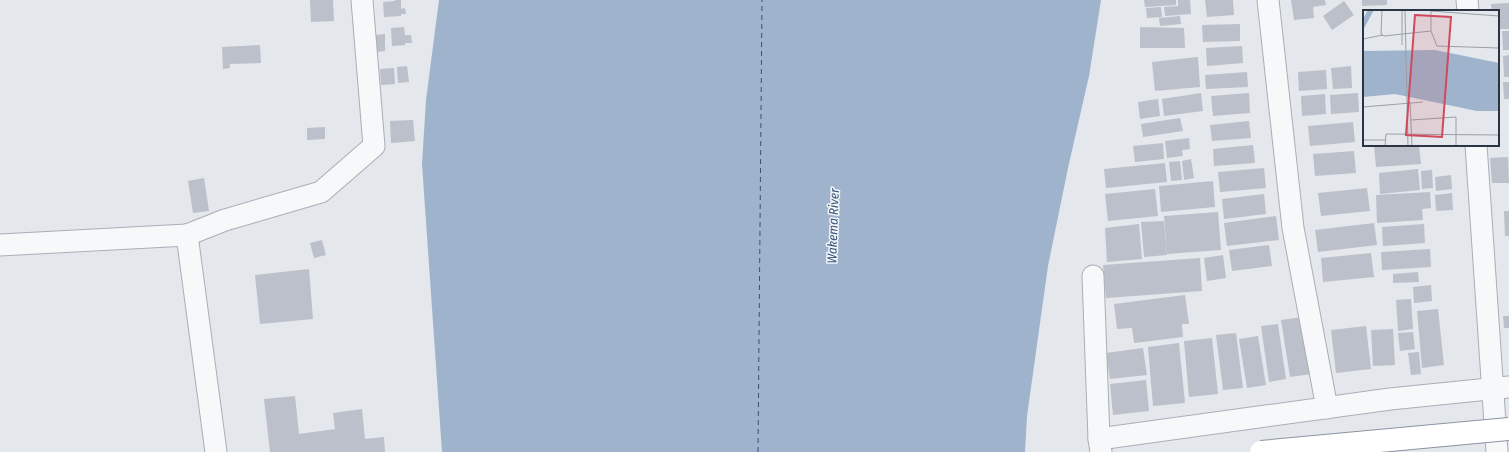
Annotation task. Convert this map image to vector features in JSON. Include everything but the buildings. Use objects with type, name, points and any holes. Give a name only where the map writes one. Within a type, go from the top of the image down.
[{"type":"highway","points":[[1261,452],[1509,429]]},
{"type":"street","points":[[0,244],[187,235],[225,220],[321,192],[374,146],[362,0]]},
{"type":"street","points":[[1268,0],[1293,228],[1327,408]]},
{"type":"street","points":[[1467,0],[1468,10]]},
{"type":"street","points":[[1476,146],[1500,388],[1497,452]]},
{"type":"street","points":[[187,235],[216,452]]},
{"type":"street","points":[[1093,276],[1100,445],[1390,399],[1500,388]]},
{"type":"water","name":"Wakema River","points":[[439,0],[1101,0],[1089,76],[1048,266],[1027,416],[1025,452],[442,452],[422,164],[426,100]]},
{"type":"ferry route","points":[[758,452],[762,0]]}]
